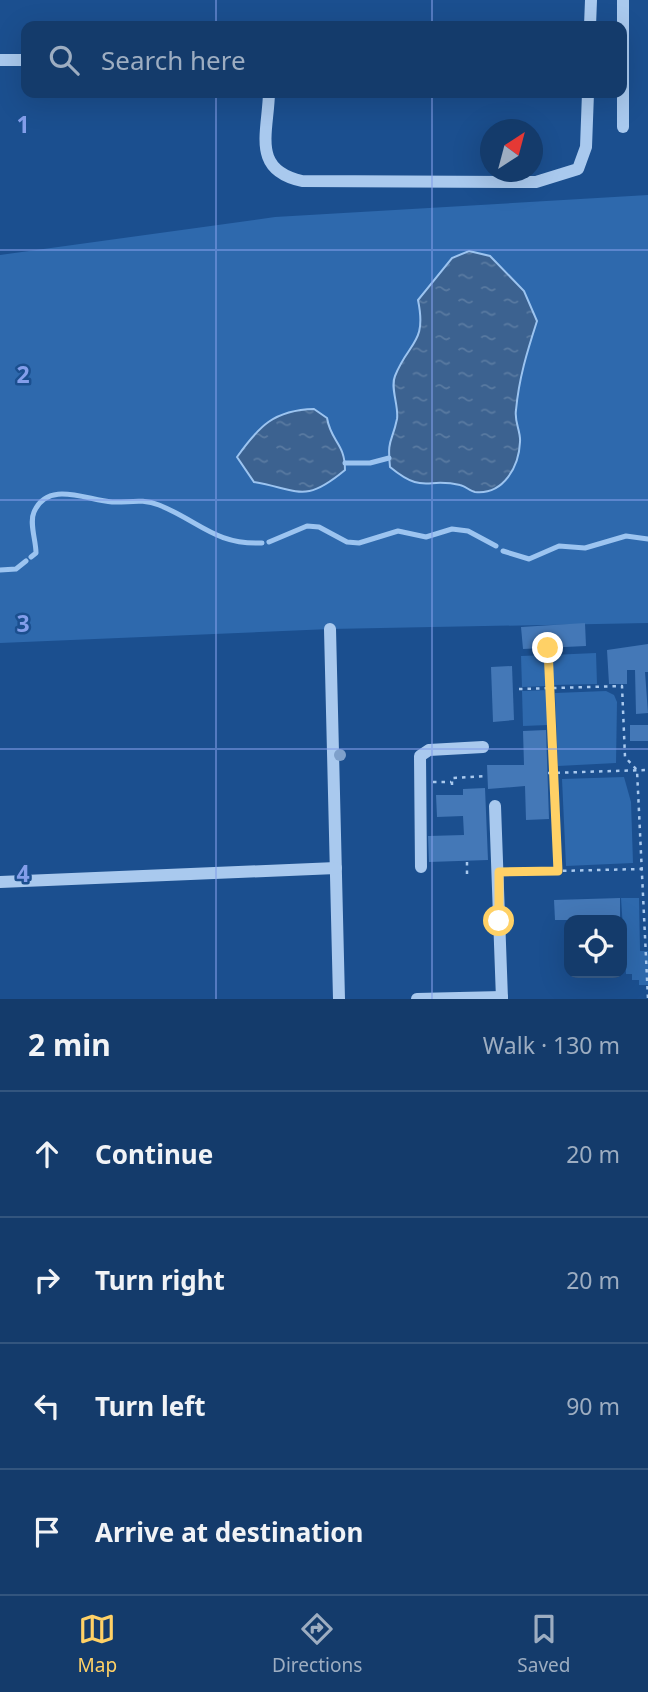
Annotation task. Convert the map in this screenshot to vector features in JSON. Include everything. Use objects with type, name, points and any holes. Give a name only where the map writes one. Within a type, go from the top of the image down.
[{"type":"street","points":[[590,21],[591,0]]},
{"type":"street","points":[[623,0],[623,21]]},
{"type":"street","points":[[0,60],[21,60]]},
{"type":"street","points":[[269,98],[268,160],[278,174],[289,178],[536,181],[567,175],[581,166],[586,147],[589,98]]},
{"type":"street","points":[[623,98],[623,127]]},
{"type":"street","points":[[330,629],[339,999]]},
{"type":"street","points":[[421,867],[420,756],[429,750],[483,747]]},
{"type":"street","points":[[417,999],[502,998],[495,806]]},
{"type":"street","points":[[0,882],[336,868]]},
{"type":"path","points":[[548,648],[558,871]]},
{"type":"path","points":[[519,689],[622,686],[625,757],[637,770],[648,999]]},
{"type":"path","points":[[548,773],[648,770]]},
{"type":"path","points":[[452,785],[452,778],[487,776]]},
{"type":"path","points":[[467,861],[467,874]]},
{"type":"path","points":[[499,872],[643,869]]},
{"type":"shaded area","points":[[648,195],[648,623],[330,629],[0,643],[0,255],[275,217]]},
{"type":"shaded area","points":[[596,653],[597,684],[552,685],[551,655]]},
{"type":"shaded area","points":[[546,655],[547,686],[522,687],[521,656]]},
{"type":"shaded area","points":[[548,690],[548,725],[523,726],[522,691]]},
{"type":"shaded area","points":[[606,691],[614,695],[617,702],[616,763],[558,766],[555,693]]},
{"type":"shaded area","points":[[624,777],[631,802],[633,863],[566,866],[562,779]]},
{"type":"shaded area","points":[[621,898],[639,898],[640,951],[648,951],[648,985],[639,985],[639,980],[632,980],[632,974],[627,974],[627,915],[622,915]]},
{"type":"water","points":[[469,251],[490,256],[524,291],[537,321],[517,398],[520,442],[517,460],[502,484],[485,492],[475,492],[449,483],[418,483],[390,467],[389,458],[397,419],[394,381],[400,364],[418,334],[418,300],[452,258]]},
{"type":"water","points":[[314,409],[327,418],[343,454],[345,470],[331,481],[310,491],[292,491],[254,482],[237,457],[260,428],[278,416]]},
{"type":"building","points":[[585,623],[586,646],[523,649],[521,627]]},
{"type":"building","points":[[648,644],[648,672],[645,672],[648,713],[636,714],[635,670],[627,670],[627,684],[609,684],[607,650]]},
{"type":"building","points":[[512,666],[514,720],[493,722],[491,667]]},
{"type":"building","points":[[630,725],[648,725],[648,741],[630,741]]},
{"type":"building","points":[[546,730],[549,819],[526,820],[525,786],[488,789],[487,765],[524,765],[523,731]]},
{"type":"building","points":[[485,788],[488,860],[429,862],[428,836],[464,835],[463,816],[437,817],[436,795],[463,795],[463,789]]},
{"type":"building","points":[[620,898],[620,915],[564,915],[564,920],[555,920],[554,900]]},
{"type":"waterway","points":[[345,463],[370,463],[389,458]]},
{"type":"waterway","points":[[31,557],[36,553],[32,526],[34,512],[40,502],[58,494],[112,502],[153,503],[219,536],[246,543],[262,543]]},
{"type":"waterway","points":[[269,542],[307,526],[319,527],[347,542],[359,543],[398,531],[426,537],[452,529],[468,531],[496,546]]},
{"type":"waterway","points":[[503,551],[529,559],[559,546],[585,548],[626,536],[648,539]]},
{"type":"waterway","points":[[0,570],[16,569],[26,561]]},
{"type":"route","points":[[499,921],[499,872],[558,871],[548,648]]}]
